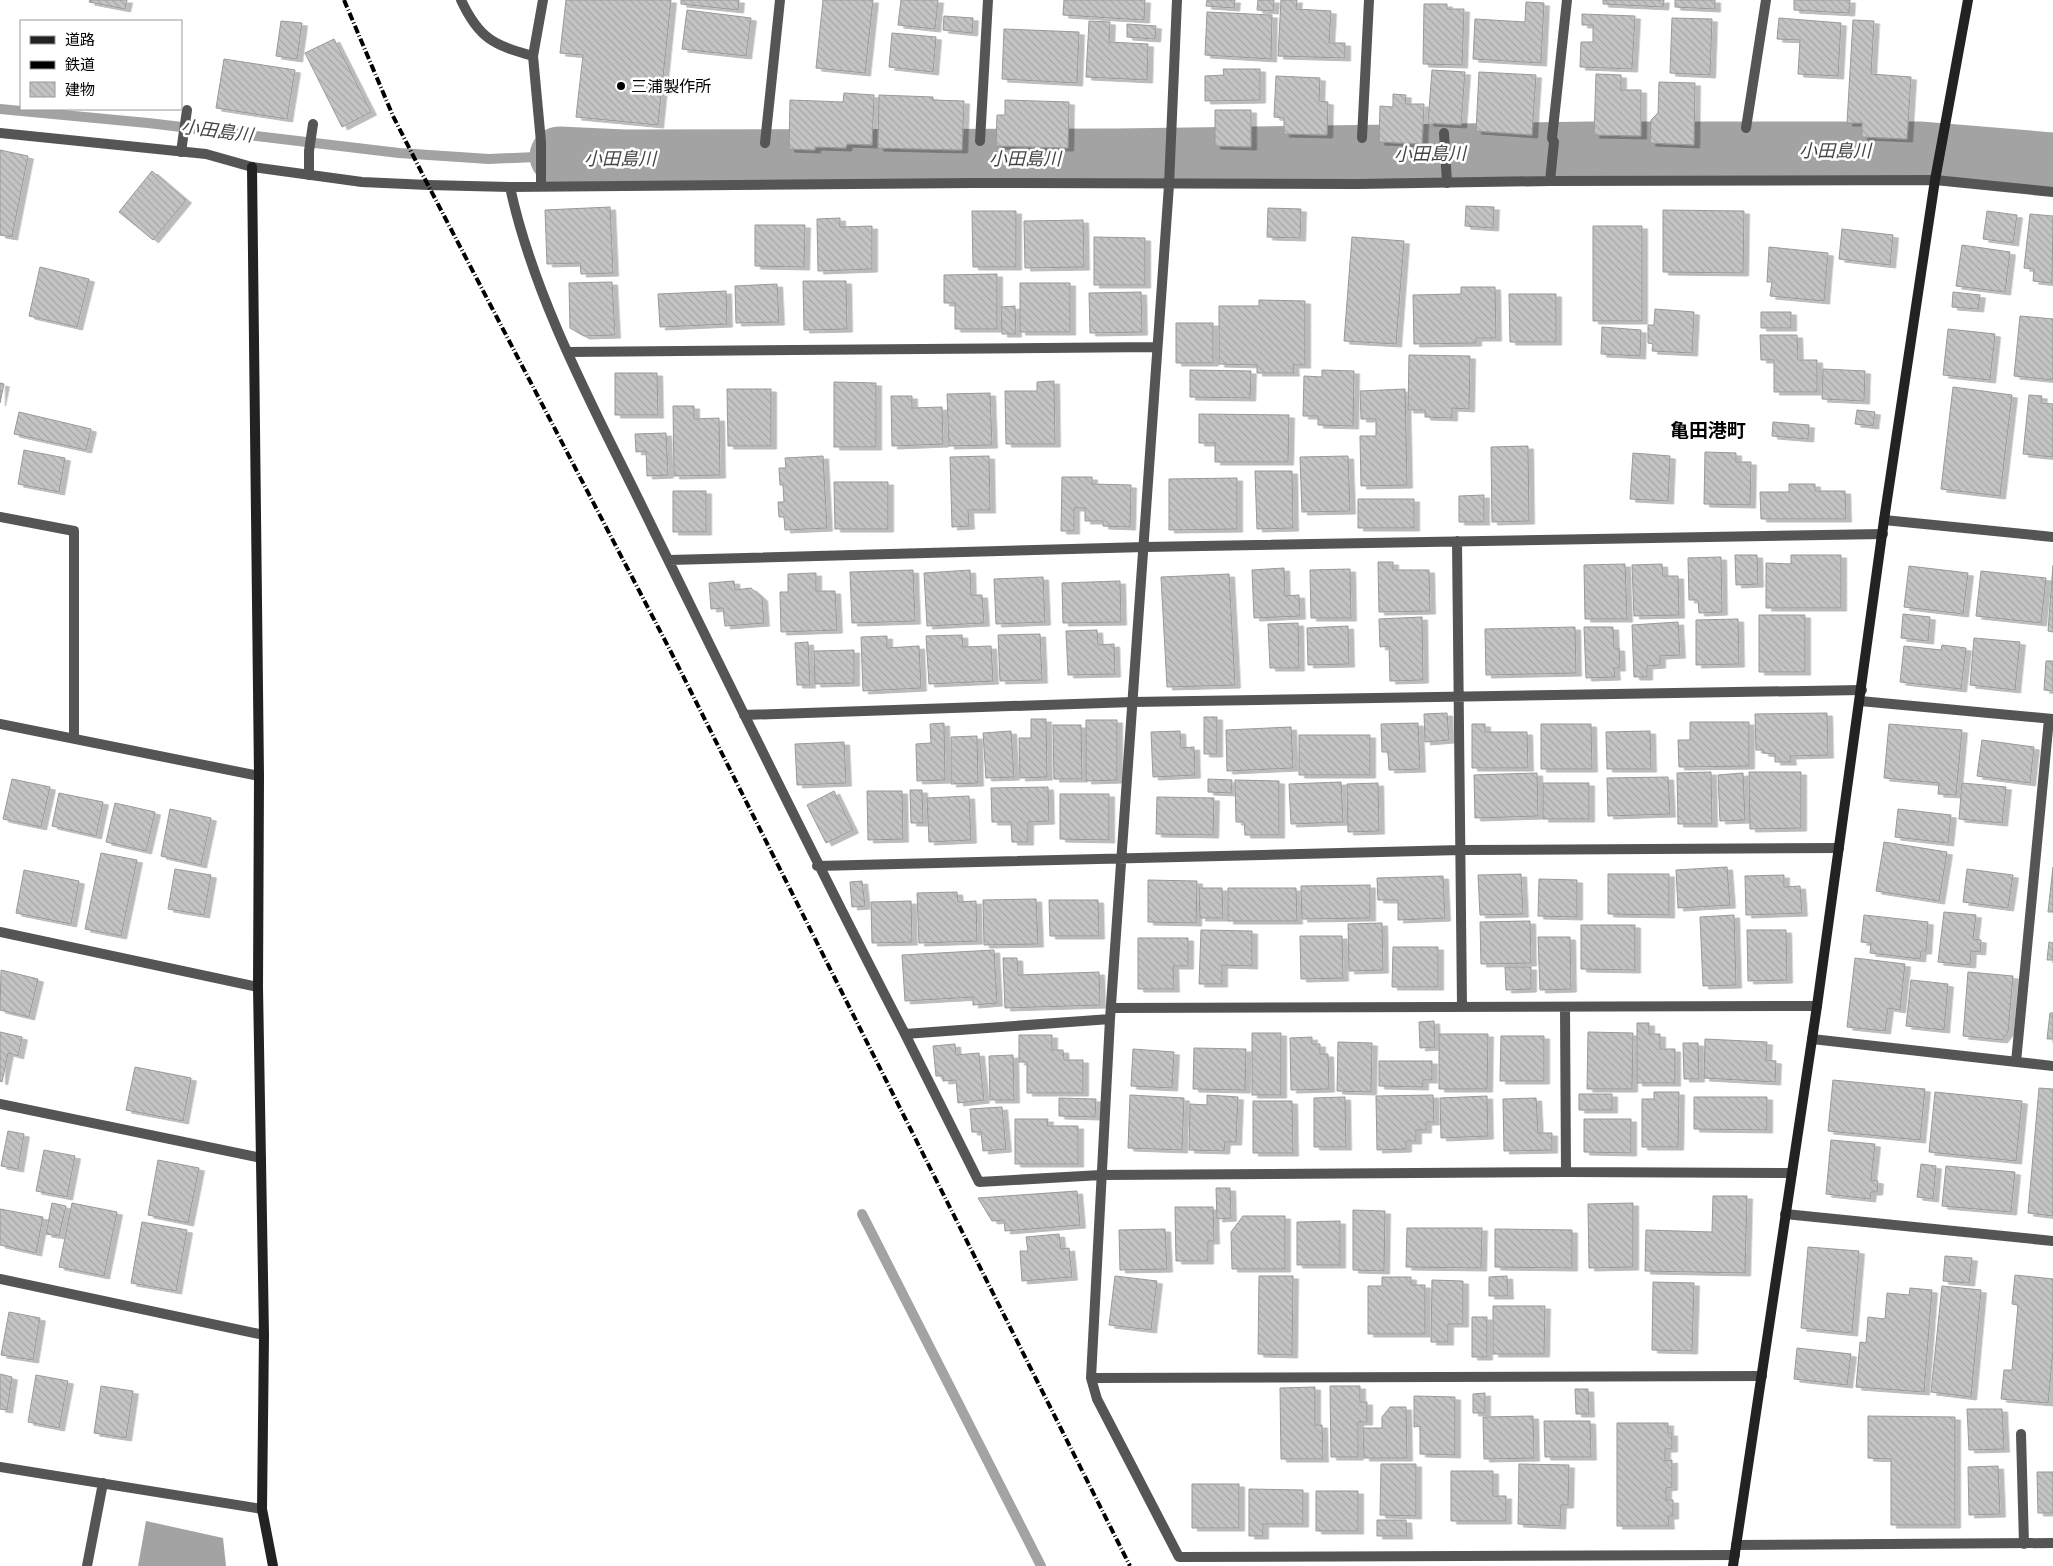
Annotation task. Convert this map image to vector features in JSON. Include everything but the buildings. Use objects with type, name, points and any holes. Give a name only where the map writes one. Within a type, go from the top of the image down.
[{"type":"street","points":[[461,0],[477,27],[490,41],[533,56]]},
{"type":"street","points":[[541,186],[540,142],[533,56],[543,0]]},
{"type":"street","points":[[765,143],[780,0]]},
{"type":"street","points":[[980,141],[988,0]]},
{"type":"street","points":[[1177,0],[1170,167],[1110,1019],[1091,1378],[1096,1399],[1179,1557],[1736,1550],[2053,1543]]},
{"type":"street","points":[[1362,138],[1369,0]]},
{"type":"street","points":[[1550,181],[1554,142],[1552,138],[1567,0]]},
{"type":"street","points":[[1746,128],[1766,0]]},
{"type":"street","points":[[1734,1566],[1817,1006],[1884,520],[1935,180],[1968,0]]},
{"type":"street","points":[[181,152],[187,110]]},
{"type":"street","points":[[309,174],[309,151],[313,124]]},
{"type":"street","points":[[0,133],[206,154],[252,167],[362,182],[510,187],[974,183],[1168,185],[1550,181],[1935,180],[2053,192]]},
{"type":"street","points":[[1444,133],[1447,183]]},
{"type":"street","points":[[252,167],[259,776],[258,987],[264,1335],[262,1509],[274,1566]]},
{"type":"street","points":[[510,187],[519,226],[568,352],[817,866],[905,1034],[979,1182],[1101,1175],[1566,1172],[1792,1173]]},
{"type":"street","points":[[568,352],[1157,347]]},
{"type":"street","points":[[0,518],[74,531],[74,739]]},
{"type":"street","points":[[1884,520],[2053,537]]},
{"type":"street","points":[[669,560],[1457,540],[1883,534]]},
{"type":"street","points":[[1457,540],[1462,1006]]},
{"type":"street","points":[[744,715],[1133,702],[1459,697],[1861,695],[2051,719],[2016,1062]]},
{"type":"street","points":[[0,724],[259,776]]},
{"type":"street","points":[[817,866],[1461,850],[1839,848]]},
{"type":"street","points":[[0,932],[258,987]]},
{"type":"street","points":[[1112,1008],[1817,1006]]},
{"type":"street","points":[[1565,1007],[1566,1172]]},
{"type":"street","points":[[905,1034],[1110,1019]]},
{"type":"street","points":[[1812,1039],[2053,1066]]},
{"type":"street","points":[[0,1104],[261,1158]]},
{"type":"street","points":[[1785,1214],[2053,1241]]},
{"type":"street","points":[[0,1279],[264,1335]]},
{"type":"street","points":[[1091,1378],[1762,1376]]},
{"type":"street","points":[[2021,1434],[2024,1544]]},
{"type":"street","points":[[0,1467],[262,1509]]},
{"type":"street","points":[[87,1566],[102,1483]]},
{"type":"shaded area","points":[[146,1521],[223,1538],[226,1566],[138,1566]]},
{"type":"waterway","name":"小田島川","points":[[0,109],[148,123],[399,153],[489,159],[559,156]]},
{"type":"waterway","name":"小田島川","points":[[559,156],[624,159],[1118,158],[1590,151],[1919,151],[2053,162]]},
{"type":"waterway","points":[[862,1214],[1041,1566]]},
{"type":"railway","points":[[344,0],[393,116],[671,652],[1130,1566]]},
{"type":"place","name":"三浦製作所","points":[[621,86]]},
{"type":"district","name":"亀田港町","points":[[1708,430]]}]
